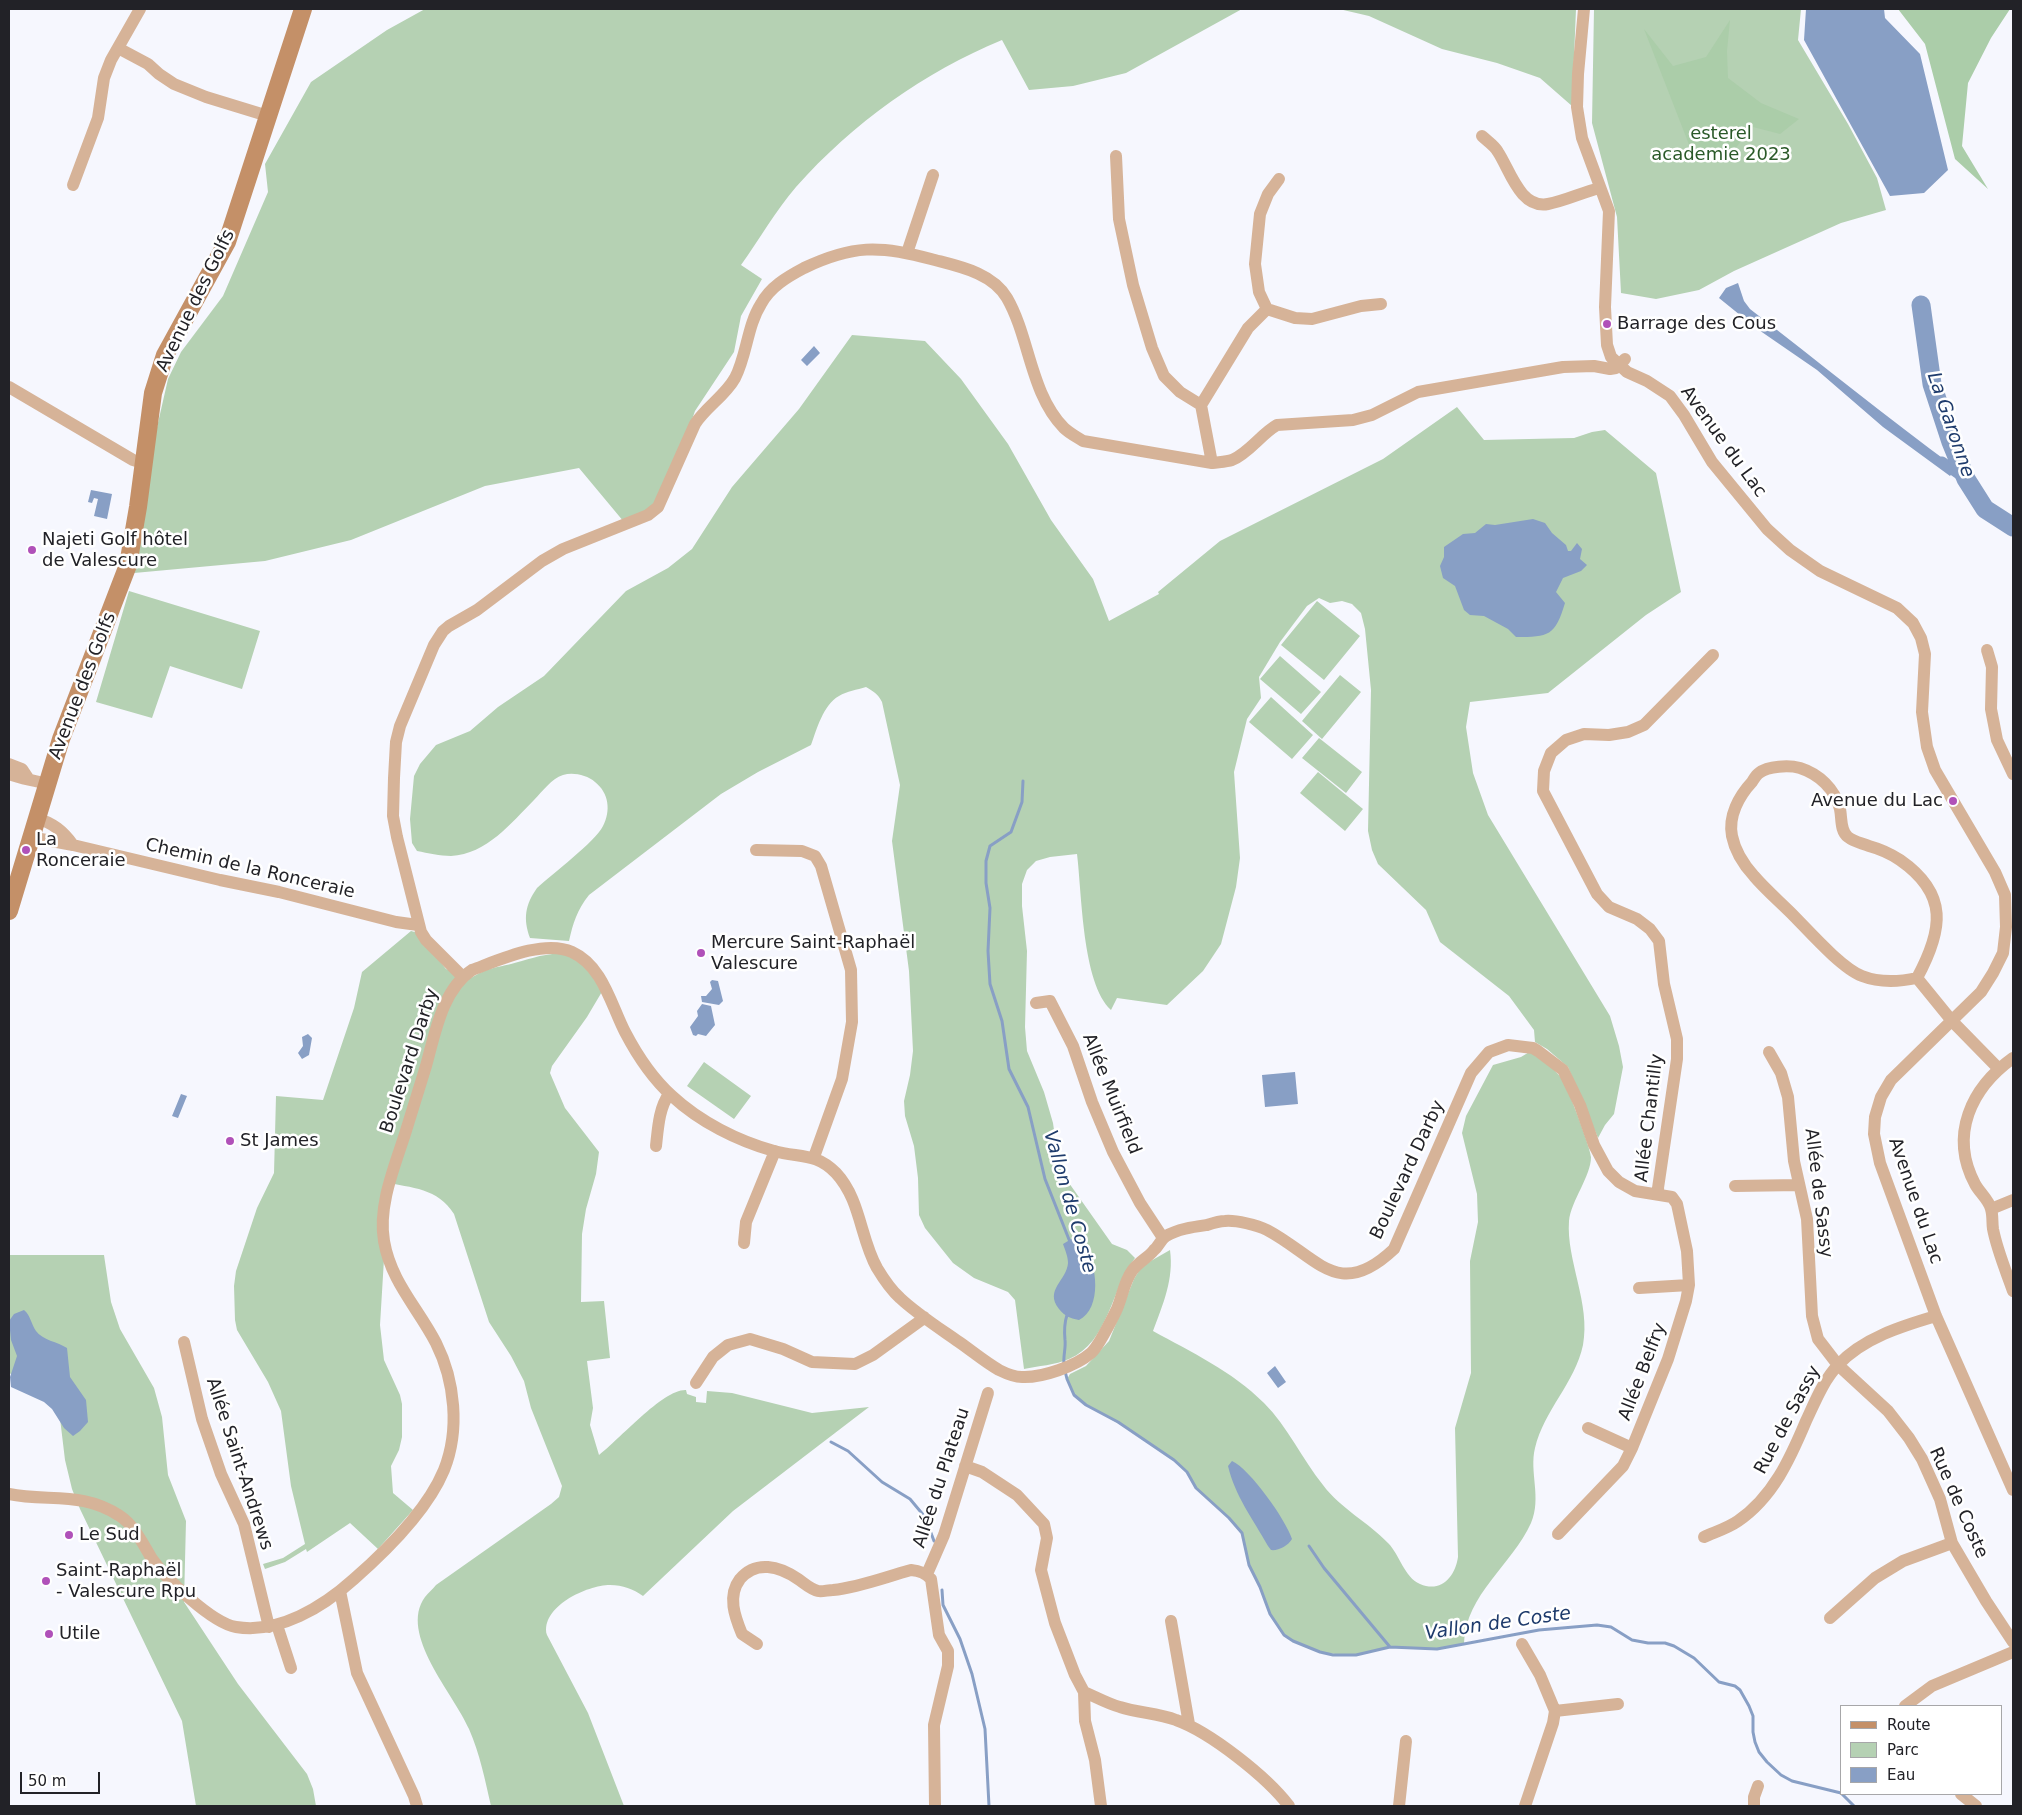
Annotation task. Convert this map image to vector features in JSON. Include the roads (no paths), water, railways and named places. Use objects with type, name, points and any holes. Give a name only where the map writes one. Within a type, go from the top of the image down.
[{"type":"main road","name":"Avenue des Golfs","points":[[9,911],[61,739],[128,565],[138,507],[153,393],[165,355],[227,242],[302,9]]},
{"type":"street","points":[[73,186],[98,118],[104,78],[140,9]]},
{"type":"street","name":"Avenue du Lac","points":[[1584,9],[1578,74],[1578,107],[1582,138],[1610,211],[1605,307],[1607,324],[1616,356],[1646,381],[1670,396],[1712,462],[1755,516],[1784,545],[1820,571],[1897,608],[1908,617],[1918,630],[1925,654],[1922,712],[1927,747],[1935,770],[1995,872],[2005,895],[2006,927],[2003,953],[1981,992],[1891,1080],[1881,1097],[1875,1117],[1874,1134],[1880,1163],[1936,1316],[2013,1490]]},
{"type":"street","points":[[118,48],[148,64],[174,84],[268,116]]},
{"type":"street","points":[[1482,136],[1497,150],[1519,190],[1530,200],[1539,204],[1548,204],[1600,188]]},
{"type":"street","points":[[1116,156],[1120,219],[1133,285],[1152,348],[1164,376],[1180,392],[1201,404]]},
{"type":"street","points":[[907,252],[933,175]]},
{"type":"street","points":[[1279,179],[1268,194],[1260,214],[1255,264],[1259,292],[1267,309],[1296,318],[1312,319],[1361,306],[1381,304]]},
{"type":"street","points":[[462,976],[426,940],[418,925],[393,816],[396,742],[400,726],[438,637],[449,626],[482,606],[542,561],[563,550],[648,515],[658,507],[696,424],[702,414],[735,378],[755,314],[762,302],[781,281],[814,263],[842,252],[875,249],[907,252],[981,275],[997,286],[1006,296],[1017,320],[1040,388],[1052,413],[1065,429],[1083,441],[1212,463],[1231,460],[1241,455],[1277,425],[1353,420],[1372,416],[1418,392],[1563,367],[1594,366],[1616,356]]},
{"type":"street","points":[[1212,463],[1201,404],[1248,328],[1267,309]]},
{"type":"street","points":[[9,387],[133,460],[143,463]]},
{"type":"street","points":[[1987,650],[1992,668],[1991,709],[2006,762],[2013,774]]},
{"type":"street","name":"Allée Chantilly","points":[[1659,1195],[1658,1188],[1677,1059],[1676,1039],[1664,984],[1659,941],[1650,929],[1637,919],[1609,907],[1597,894],[1543,791],[1544,771],[1551,753],[1566,740],[1584,734],[1610,735],[1628,732],[1644,725],[1713,655]]},
{"type":"street","points":[[9,764],[22,769],[28,778]]},
{"type":"street","points":[[1775,767],[1799,768],[1820,778],[1833,790],[1846,836],[1854,841],[1895,856],[1914,870],[1931,890],[1938,909],[1936,932],[1926,961],[1917,978],[1882,982],[1860,975],[1835,957],[1754,876],[1738,854],[1732,835],[1733,812],[1743,792],[1760,772],[1775,767]]},
{"type":"street","points":[[9,774],[18,778],[28,778],[46,784]]},
{"type":"street","points":[[36,818],[51,822],[65,833],[73,845]]},
{"type":"street","name":"Chemin de la Ronceraie","points":[[30,837],[279,892],[396,922],[418,925]]},
{"type":"street","points":[[756,850],[802,851],[815,856],[824,874],[852,970],[852,1022],[842,1079],[814,1157]]},
{"type":"street","name":"Boulevard Darby","points":[[9,1495],[79,1499],[99,1504],[122,1517],[136,1533],[154,1562],[179,1590],[202,1610],[234,1627],[273,1626],[312,1610],[340,1591],[369,1566],[416,1515],[434,1489],[444,1469],[453,1427],[454,1403],[445,1364],[435,1342],[398,1283],[389,1261],[384,1230],[385,1204],[392,1174],[452,988],[462,976],[472,970],[544,948],[569,950],[592,965],[642,1061],[669,1094],[687,1109],[711,1124],[774,1151],[814,1157],[826,1164],[846,1186],[854,1200],[869,1251],[878,1270],[898,1297],[1001,1372],[1022,1377],[1050,1373],[1072,1364],[1093,1352],[1115,1312],[1130,1273],[1142,1259],[1154,1251],[1163,1238],[1181,1230],[1227,1220],[1265,1229],[1330,1270],[1344,1275],[1363,1272],[1380,1262],[1394,1249],[1471,1073],[1489,1052],[1508,1045],[1533,1048],[1563,1070],[1580,1105],[1594,1146],[1608,1171],[1619,1182],[1635,1191],[1672,1197]]},
{"type":"street","points":[[1917,978],[1952,1021],[1998,1068]]},
{"type":"street","name":"Allée Muirfield","points":[[1036,1003],[1050,1001],[1074,1046],[1092,1102],[1113,1152],[1140,1203],[1163,1238]]},
{"type":"street","name":"Allée de Sassy","points":[[1769,1052],[1781,1073],[1788,1097],[1794,1161],[1807,1220],[1812,1316],[1818,1339],[1838,1365]]},
{"type":"street","points":[[2013,1058],[1998,1068],[1983,1086],[1970,1108],[1963,1131],[1964,1156],[1974,1184],[1991,1209],[1993,1228],[2013,1291]]},
{"type":"street","points":[[656,1146],[658,1121],[669,1094]]},
{"type":"street","points":[[744,1243],[746,1222],[774,1151]]},
{"type":"street","points":[[1734,1186],[1799,1184]]},
{"type":"street","name":"Allée Belfry","points":[[1558,1534],[1623,1466],[1632,1448],[1678,1331],[1689,1285],[1688,1251],[1677,1204],[1672,1197]]},
{"type":"street","points":[[1991,1209],[2013,1200]]},
{"type":"street","points":[[1639,1288],[1689,1285]]},
{"type":"street","points":[[696,1382],[713,1357],[728,1345],[750,1339],[783,1349],[812,1362],[855,1364],[873,1355],[920,1321],[924,1316]]},
{"type":"street","name":"Rue de Sassy","points":[[1704,1538],[1737,1522],[1761,1502],[1778,1480],[1816,1398],[1826,1380],[1838,1365],[1852,1353],[1882,1335],[1936,1316]]},
{"type":"street","name":"Allée Saint-Andrews","points":[[184,1342],[202,1419],[220,1474],[244,1524],[273,1626],[291,1668]]},
{"type":"street","name":"Rue de Coste","points":[[1838,1365],[1888,1412],[1909,1438],[1922,1459],[1940,1499],[1952,1543],[2013,1642]]},
{"type":"street","name":"Allée du Plateau","points":[[926,1574],[944,1535],[988,1392]]},
{"type":"street","points":[[1588,1428],[1632,1448]]},
{"type":"street","points":[[965,1466],[982,1472],[1017,1495],[1044,1524],[1047,1538],[1041,1570],[1055,1623],[1075,1675],[1084,1692],[1085,1721],[1095,1760],[1101,1806]]},
{"type":"street","points":[[1830,1618],[1874,1578],[1903,1562],[1952,1543]]},
{"type":"street","points":[[757,1644],[742,1634],[733,1606],[733,1594],[737,1583],[751,1569],[760,1566],[772,1567],[786,1572],[817,1591],[861,1586],[911,1570],[919,1570],[926,1574],[931,1579],[940,1635],[948,1651],[948,1666],[934,1725],[934,1806]]},
{"type":"street","points":[[340,1591],[357,1673],[417,1806]]},
{"type":"street","points":[[1171,1621],[1188,1724]]},
{"type":"street","points":[[1522,1644],[1540,1675],[1555,1711],[1553,1723],[1525,1806]]},
{"type":"street","points":[[1906,1705],[1932,1686],[2013,1652]]},
{"type":"street","points":[[1084,1692],[1119,1707],[1173,1718],[1188,1724],[1220,1743],[1252,1769],[1289,1806]]},
{"type":"street","points":[[1555,1711],[1618,1704]]},
{"type":"street","points":[[1399,1806],[1406,1741]]},
{"type":"street","points":[[1754,1806],[1754,1797],[1758,1786]]},
{"type":"street","points":[[1962,1795],[1976,1806]]},
{"type":"water","points":[[1806,9],[1884,9],[1885,18],[1920,54],[1948,170],[1924,193],[1890,196],[1804,40]]},
{"type":"water","points":[[1738,283],[1744,301],[1750,309],[1956,468],[1950,476],[1883,427],[1817,370],[1756,328],[1719,298],[1726,288]]},
{"type":"water","points":[[1925,304],[1934,338],[1918,340],[1918,306]]},
{"type":"water","points":[[814,346],[820,353],[807,366],[801,360]]},
{"type":"water","points":[[91,490],[112,494],[107,519],[94,516],[98,499],[94,498],[92,503],[88,502]]},
{"type":"water","points":[[1533,519],[1545,523],[1552,533],[1566,545],[1568,551],[1571,551],[1577,543],[1582,549],[1580,559],[1587,565],[1581,571],[1563,578],[1556,592],[1565,603],[1554,628],[1543,635],[1516,637],[1508,629],[1484,616],[1470,615],[1464,610],[1455,586],[1443,578],[1440,566],[1444,557],[1444,547],[1463,534],[1475,533],[1486,524],[1495,525]]},
{"type":"water","points":[[712,980],[718,981],[723,1001],[719,1005],[702,1002],[701,996],[706,996],[712,989],[710,982]]},
{"type":"water","points":[[702,1004],[711,1006],[715,1025],[706,1036],[698,1034],[696,1036],[693,1035],[690,1027],[698,1016],[697,1011]]},
{"type":"water","points":[[308,1034],[312,1038],[309,1055],[302,1059],[298,1053],[303,1046],[302,1037]]},
{"type":"water","points":[[1295,1072],[1298,1104],[1265,1107],[1262,1075]]},
{"type":"water","points":[[181,1094],[187,1096],[178,1118],[172,1116]]},
{"type":"water","points":[[1073,1238],[1083,1245],[1088,1253],[1092,1263],[1095,1285],[1091,1306],[1079,1320],[1063,1313],[1055,1302],[1054,1296],[1067,1269],[1067,1255],[1063,1244]]},
{"type":"water","points":[[24,1310],[39,1334],[67,1348],[70,1377],[86,1400],[88,1422],[73,1436],[64,1428],[52,1409],[44,1402],[11,1387],[10,1377],[17,1356],[11,1340],[9,1321],[14,1314]]},
{"type":"water","points":[[1275,1366],[1286,1382],[1278,1388],[1267,1373]]},
{"type":"water","points":[[1232,1461],[1240,1466],[1257,1484],[1283,1520],[1292,1539],[1280,1549],[1271,1550],[1245,1507],[1231,1477],[1228,1466]]},
{"type":"waterway","name":"La Garonne","points":[[1921,305],[1932,384],[1951,442],[1966,479],[1985,509],[2013,527]]},
{"type":"waterway","points":[[1942,462],[1966,479]]},
{"type":"waterway","name":"Vallon de Coste","points":[[1023,781],[1022,802],[1011,832],[990,846],[986,861],[986,883],[990,908],[988,951],[990,984],[1002,1021],[1009,1069],[1028,1107],[1045,1179],[1070,1242]]},
{"type":"waterway","name":"Vallon de Coste","points":[[1064,1365],[1065,1321],[1067,1315]]},
{"type":"waterway","name":"Vallon de Coste","points":[[1065,1371],[1074,1395],[1086,1405],[1118,1422],[1174,1460],[1187,1472],[1196,1488],[1229,1518],[1242,1533],[1249,1565],[1270,1614],[1284,1635],[1293,1641],[1333,1655],[1356,1655],[1390,1647],[1437,1649],[1539,1630],[1597,1625],[1611,1627],[1632,1640],[1648,1643],[1665,1643],[1674,1646],[1694,1658],[1719,1682],[1735,1686],[1740,1690],[1749,1706],[1753,1716],[1755,1742],[1759,1752],[1767,1762],[1781,1775],[1792,1781],[1840,1793]]},
{"type":"waterway","points":[[831,1442],[848,1451],[882,1482],[910,1499],[925,1517],[934,1541]]},
{"type":"waterway","points":[[1309,1546],[1324,1568],[1390,1647]]},
{"type":"waterway","points":[[942,1590],[943,1605],[960,1639],[972,1674],[985,1729],[989,1806]]},
{"type":"waterway","name":"Vallon de Coste","points":[[1843,1795],[1854,1806]]},
{"type":"place","name":"Barrage des Cous","points":[[1607,324]]},
{"type":"place","name":"Najeti Golf hôtel de Valescure","points":[[32,550]]},
{"type":"place","name":"Avenue du Lac","points":[[1953,801]]},
{"type":"place","name":"La Ronceraie","points":[[26,850]]},
{"type":"place","name":"Mercure Saint-Raphaël Valescure","points":[[701,953]]},
{"type":"place","name":"St James","points":[[230,1141]]},
{"type":"place","name":"Le Sud","points":[[69,1535]]},
{"type":"place","name":"Saint-Raphaël - Valescure Rpu","points":[[46,1581]]},
{"type":"place","name":"Utile","points":[[49,1634]]},
{"type":"park label","name":"esterel academie 2023","points":[[1721,144]]}]
